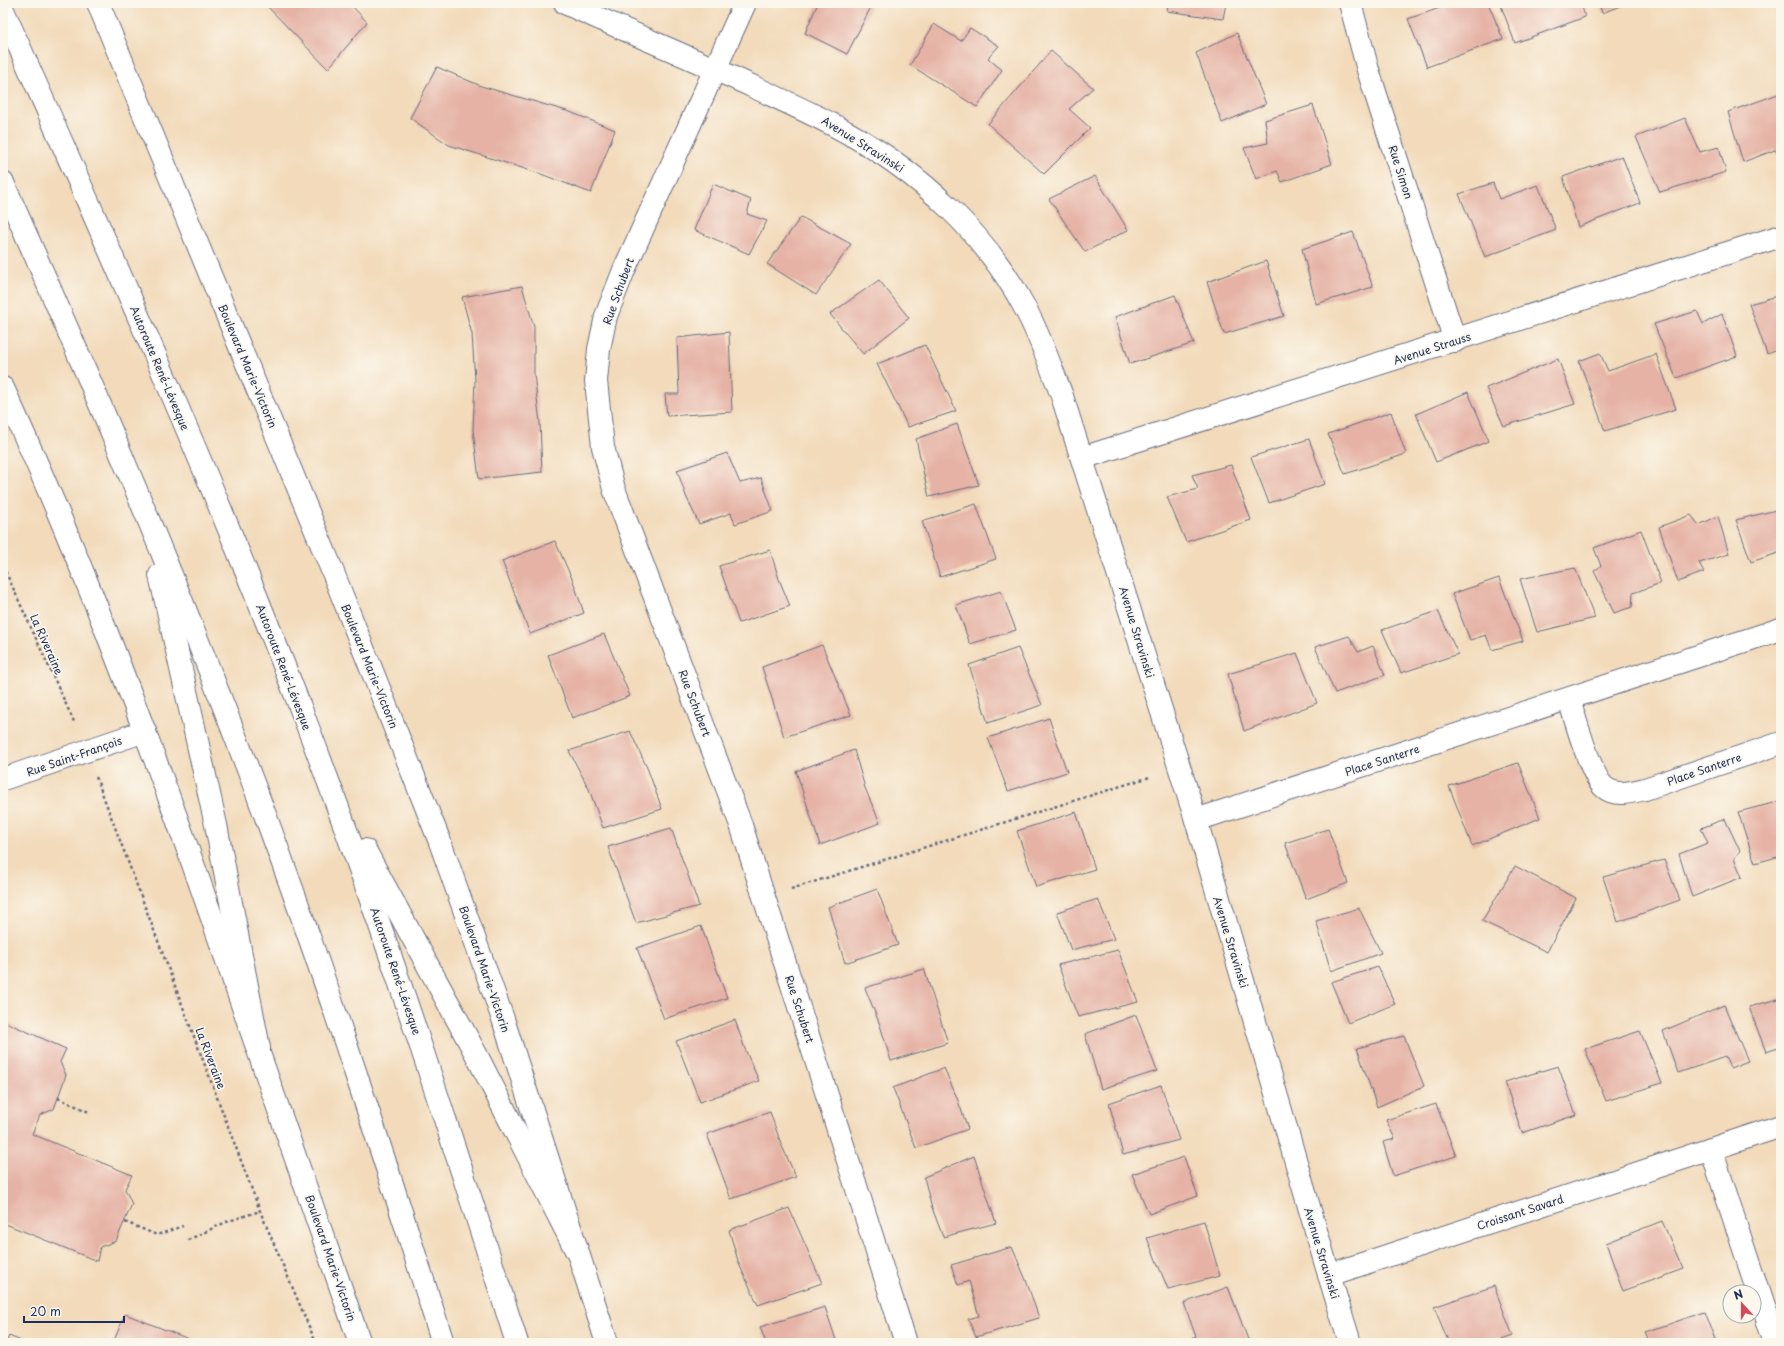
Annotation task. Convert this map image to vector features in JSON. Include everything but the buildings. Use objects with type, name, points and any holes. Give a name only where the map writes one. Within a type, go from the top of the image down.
[{"type":"main road","name":"Boulevard Marie-Victorin","points":[[98,3],[332,570],[440,842],[502,1019],[607,1343]]},
{"type":"main road","points":[[715,69],[745,3]]},
{"type":"main road","name":"Rue Simon","points":[[1350,3],[1368,70],[1455,341]]},
{"type":"main road","name":"Avenue Stravinski","points":[[571,4],[795,105],[862,141],[917,179],[958,219],[994,261],[1024,307],[1049,363],[1082,458],[1196,820],[1328,1275],[1350,1343]]},
{"type":"main road","name":"Autoroute René-Lévesque","points":[[3,10],[198,455],[264,617],[330,786],[422,1048],[517,1343]]},
{"type":"main road","name":"Rue Schubert","points":[[715,69],[624,270],[606,316],[599,349],[596,381],[603,447],[614,489],[741,825],[906,1343]]},
{"type":"main road","points":[[3,183],[64,322],[146,516],[222,703],[264,813],[344,1036],[443,1343]]},
{"type":"main road","name":"Avenue Strauss","points":[[1082,458],[1455,341],[1781,236]]},
{"type":"main road","name":"Boulevard Marie-Victorin","points":[[3,388],[67,533],[107,631],[145,731],[258,1048],[360,1343]]},
{"type":"main road","points":[[146,516],[216,825],[258,1048]]},
{"type":"main road","name":"Place Santerre","points":[[1196,820],[1781,629]]},
{"type":"main road","name":"Place Santerre","points":[[1569,699],[1596,776],[1604,787],[1616,792],[1630,793],[1645,789],[1781,743]]},
{"type":"main road","name":"Rue Saint-François","points":[[3,780],[145,731]]},
{"type":"main road","points":[[330,786],[476,1054],[578,1254]]},
{"type":"main road","name":"Croissant Savard","points":[[1328,1275],[1781,1126]]},
{"type":"main road","points":[[1711,1149],[1775,1343]]},
{"type":"path","name":"La Riveraine","points":[[3,566],[77,728]]},
{"type":"path","name":"La Riveraine","points":[[96,776],[260,1211],[316,1343]]},
{"type":"path","points":[[785,891],[1150,778]]},
{"type":"path","points":[[58,1098],[89,1112]]},
{"type":"path","points":[[188,1240],[226,1222],[260,1211]]},
{"type":"path","points":[[125,1222],[156,1235],[183,1226]]}]
